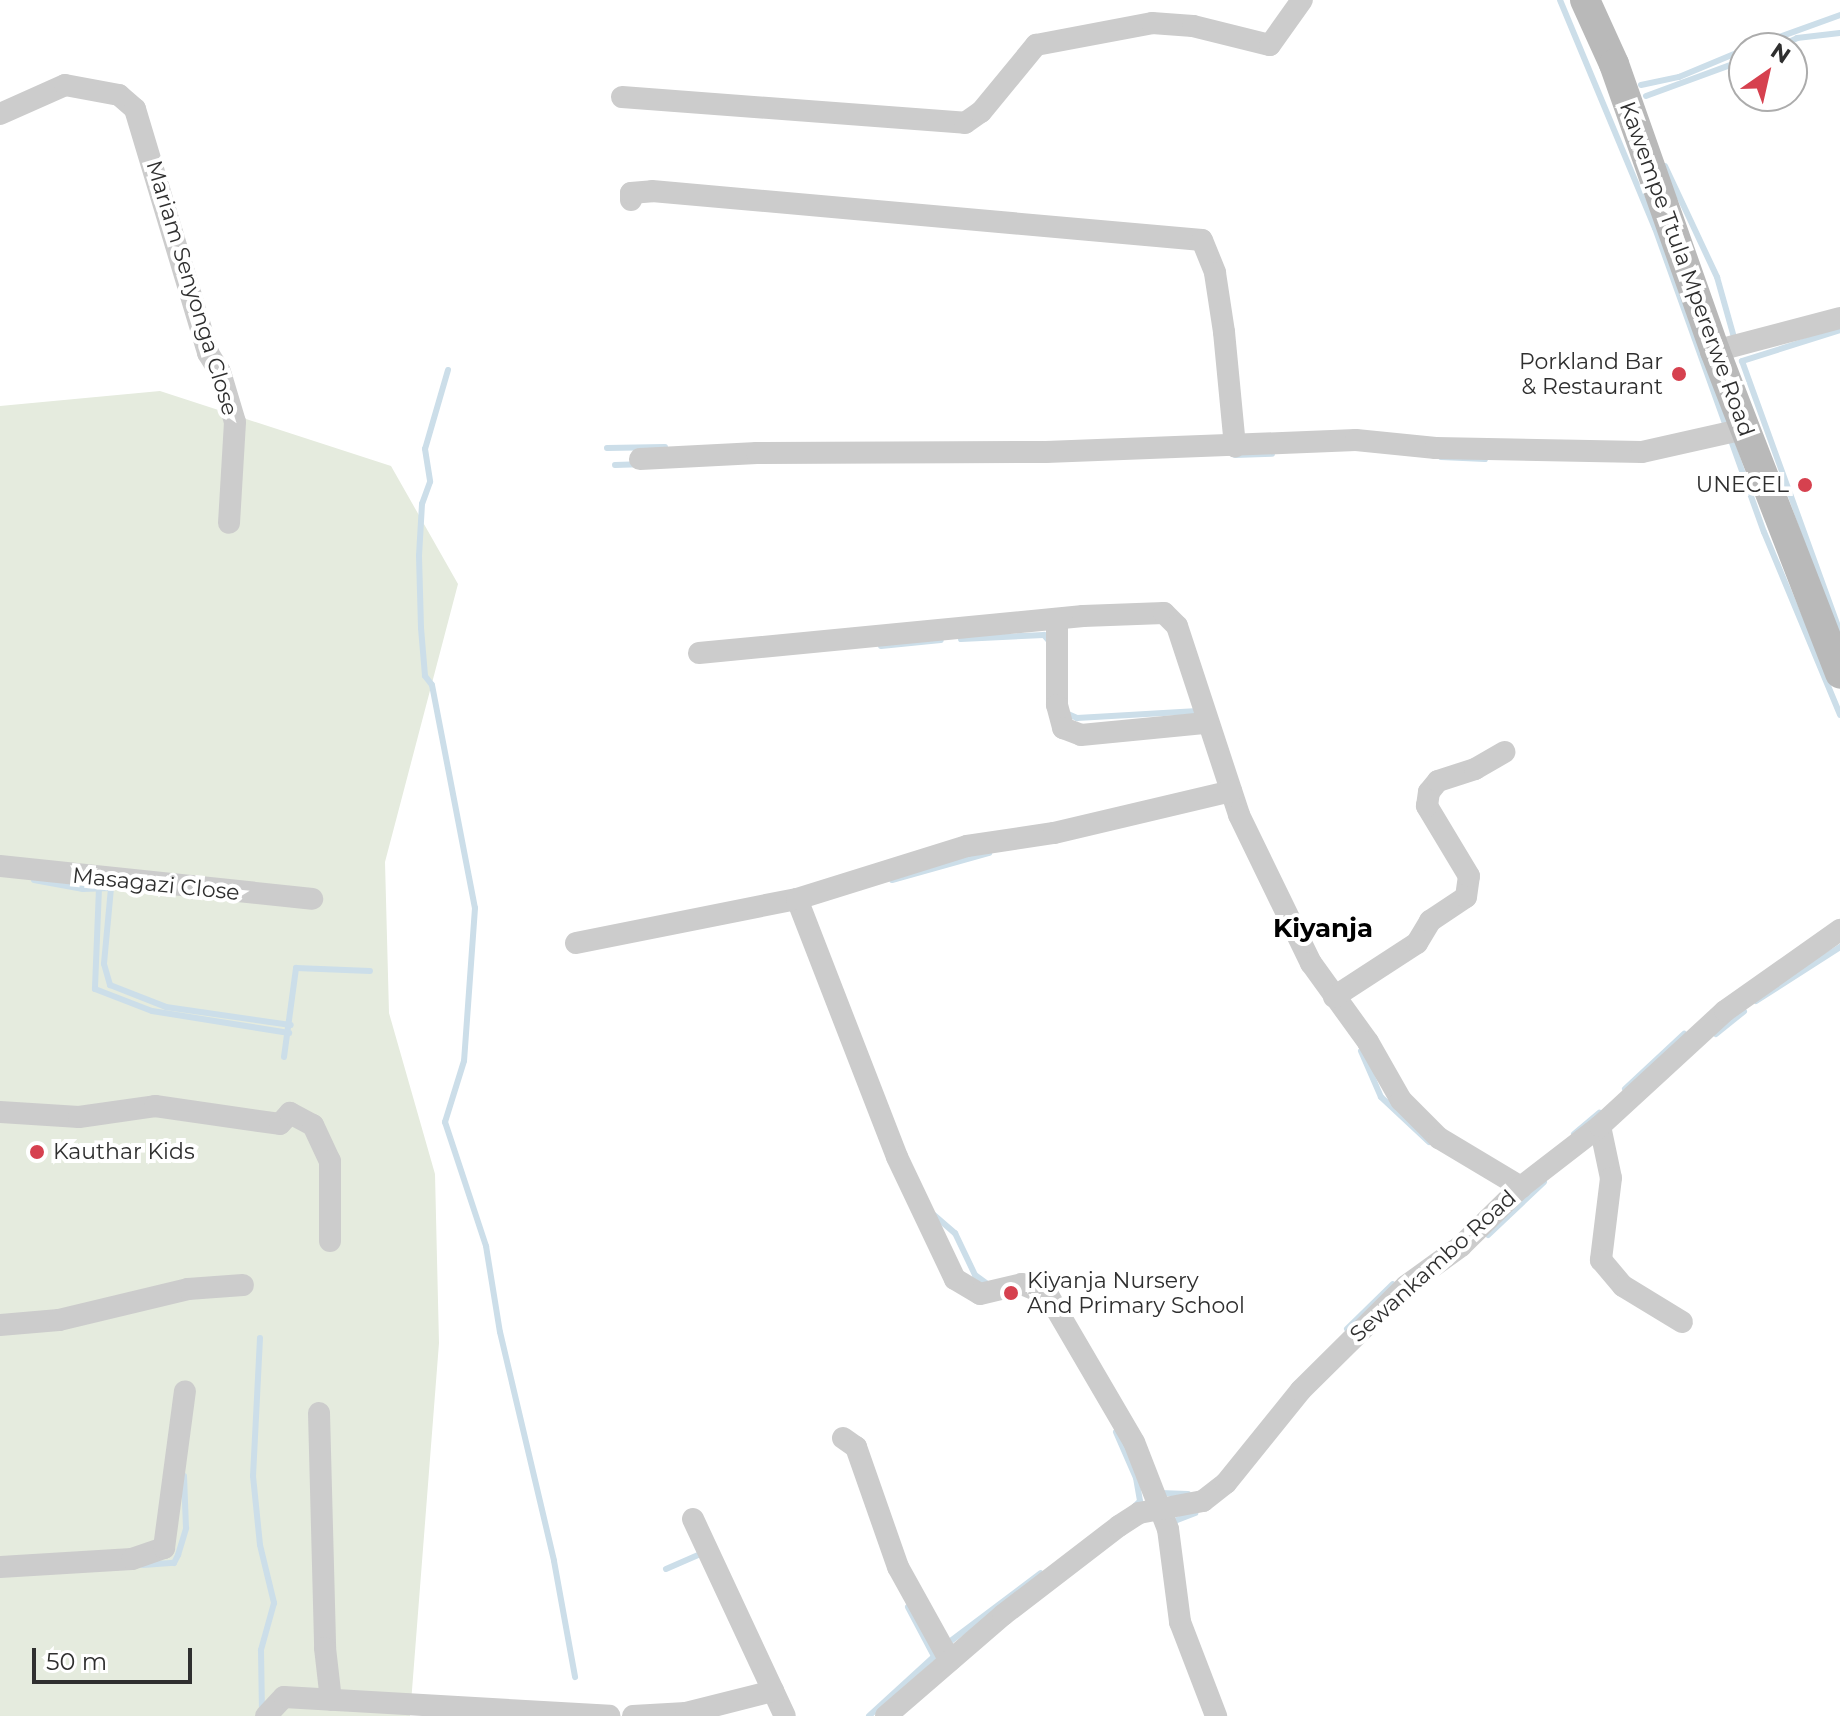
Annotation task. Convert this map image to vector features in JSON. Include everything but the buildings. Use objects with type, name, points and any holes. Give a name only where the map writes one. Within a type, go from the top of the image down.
[{"type":"street","points":[[622,97],[965,123],[981,112],[1036,45],[1152,23],[1193,26],[1270,45],[1302,0]]},
{"type":"street","name":"Kawempe Ttula Mpererwe Road","points":[[1585,0],[1614,64],[1715,351],[1840,674]]},
{"type":"street","name":"Mariam Senyonga Close","points":[[0,114],[65,85],[119,95],[135,109],[208,353],[220,372],[235,422],[229,523]]},
{"type":"street","points":[[631,200],[631,193],[652,191],[1202,240],[1215,273],[1235,446]]},
{"type":"street","points":[[1715,351],[1840,318]]},
{"type":"street","points":[[640,459],[1235,446],[1356,440],[1436,448],[1642,452],[1744,429]]},
{"type":"street","points":[[699,653],[1057,619],[1164,613],[1177,626],[1206,723],[1231,791],[1281,906],[1368,1042],[1382,1073],[1429,1129],[1521,1187]]},
{"type":"street","points":[[1057,619],[1057,705],[1063,728],[1081,735],[1206,723]]},
{"type":"street","points":[[1338,994],[1417,943],[1430,921],[1466,897],[1469,876],[1427,806],[1429,792],[1438,781],[1475,769],[1504,752]]},
{"type":"street","points":[[576,943],[797,899],[967,846],[1054,833],[1231,791]]},
{"type":"street","name":"Masagazi Close","points":[[0,866],[312,899]]},
{"type":"street","points":[[797,899],[897,1157],[955,1279],[980,1294],[1022,1284],[1048,1295],[1134,1442],[1168,1529],[1180,1622],[1216,1716]]},
{"type":"street","name":"Sewankambo Road","points":[[886,1716],[1081,1552],[1139,1513],[1203,1501],[1226,1483],[1301,1390],[1365,1323],[1461,1246],[1521,1187],[1600,1126],[1725,1011],[1840,930]]},
{"type":"street","points":[[0,1112],[79,1117],[155,1106],[268,1124],[280,1124],[290,1113],[313,1125],[324,1143],[333,1184],[330,1241]]},
{"type":"street","points":[[1600,1126],[1611,1178],[1601,1260],[1623,1286],[1682,1322]]},
{"type":"street","points":[[0,1325],[59,1320],[138,1298],[243,1285]]},
{"type":"street","points":[[0,1567],[132,1559],[164,1548],[185,1391]]},
{"type":"street","points":[[319,1413],[325,1648],[331,1700]]},
{"type":"street","points":[[843,1438],[856,1447],[898,1567],[950,1661]]},
{"type":"street","points":[[693,1519],[785,1716]]},
{"type":"street","points":[[633,1716],[686,1713],[773,1691]]},
{"type":"street","points":[[266,1716],[284,1697],[609,1716]]},
{"type":"shaded area","points":[[160,391],[391,466],[458,584],[385,862],[389,1013],[435,1174],[439,1343],[410,1716],[0,1716],[0,406]]},
{"type":"waterway","points":[[1560,0],[1655,228],[1764,532],[1840,715]]},
{"type":"waterway","points":[[1793,32],[1840,15]]},
{"type":"waterway","points":[[1808,37],[1840,33]]},
{"type":"waterway","points":[[1641,85],[1679,77],[1728,57]]},
{"type":"waterway","points":[[1646,96],[1728,66]]},
{"type":"waterway","points":[[1665,166],[1717,277],[1735,341]]},
{"type":"waterway","points":[[1840,330],[1742,361],[1840,632]]},
{"type":"waterway","points":[[448,370],[425,449],[430,482],[422,504],[419,556],[421,628],[425,676],[432,685],[475,908],[464,1061],[445,1122],[486,1246],[500,1332],[554,1561],[575,1677]]},
{"type":"waterway","points":[[607,448],[665,447]]},
{"type":"waterway","points":[[1235,455],[1272,454]]},
{"type":"waterway","points":[[1441,457],[1485,459]]},
{"type":"waterway","points":[[615,465],[638,464]]},
{"type":"waterway","points":[[961,639],[1044,635],[1049,641]]},
{"type":"waterway","points":[[881,646],[941,640]]},
{"type":"waterway","points":[[1068,714],[1077,718],[1198,711]]},
{"type":"waterway","points":[[892,880],[989,853]]},
{"type":"waterway","points":[[34,880],[83,889],[110,888]]},
{"type":"waterway","points":[[99,888],[95,989],[152,1011],[289,1033]]},
{"type":"waterway","points":[[111,888],[104,964],[110,985],[166,1007],[291,1025]]},
{"type":"waterway","points":[[1756,1001],[1840,947]]},
{"type":"waterway","points":[[284,1057],[296,968],[370,971]]},
{"type":"waterway","points":[[1716,1034],[1744,1011]]},
{"type":"waterway","points":[[1625,1089],[1684,1034]]},
{"type":"waterway","points":[[1361,1051],[1381,1097],[1429,1142]]},
{"type":"waterway","points":[[1574,1134],[1599,1113]]},
{"type":"waterway","points":[[1488,1235],[1544,1182]]},
{"type":"waterway","points":[[934,1215],[955,1233],[975,1275],[990,1286]]},
{"type":"waterway","points":[[1347,1329],[1393,1284]]},
{"type":"waterway","points":[[260,1338],[253,1476],[260,1545],[274,1603],[261,1650],[262,1711]]},
{"type":"waterway","points":[[1116,1432],[1136,1478],[1140,1501],[1135,1506]]},
{"type":"waterway","points":[[143,1565],[174,1563],[178,1555],[186,1528],[184,1476]]},
{"type":"waterway","points":[[1160,1493],[1188,1494]]},
{"type":"waterway","points":[[1172,1522],[1195,1513]]},
{"type":"waterway","points":[[666,1569],[703,1553]]},
{"type":"waterway","points":[[948,1643],[1041,1573]]},
{"type":"waterway","points":[[908,1607],[935,1658]]},
{"type":"waterway","points":[[869,1716],[940,1651]]},
{"type":"place","name":"Porkland Bar & Restaurant","points":[[1679,374]]},
{"type":"place","name":"UNECEL","points":[[1805,485]]},
{"type":"place","name":"Kauthar Kids","points":[[37,1152]]},
{"type":"place","name":"Kiyanja Nursery And Primary School","points":[[1011,1293]]},
{"type":"district","name":"Kiyanja","points":[[1323,929]]}]
